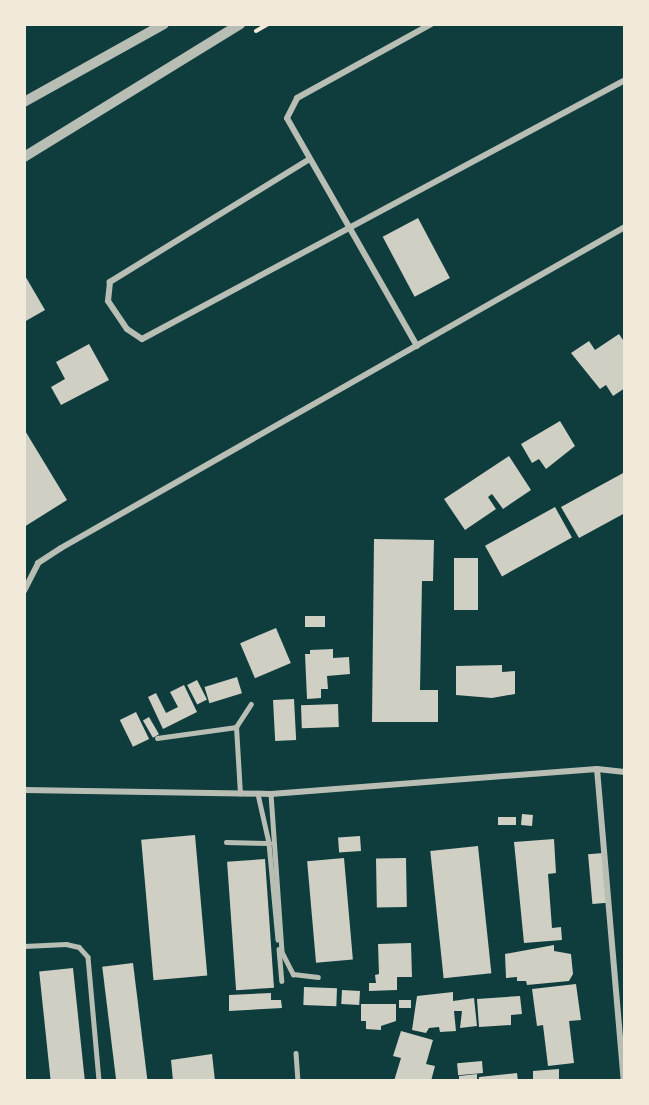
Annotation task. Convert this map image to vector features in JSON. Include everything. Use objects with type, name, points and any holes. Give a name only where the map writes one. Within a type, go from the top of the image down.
[{"type":"street","points":[[24,102],[164,24]]},
{"type":"street","points":[[24,157],[240,24]]},
{"type":"street","points":[[417,346],[308,160],[287,118],[297,98],[431,24]]},
{"type":"street","points":[[308,160],[111,282],[108,301],[113,312],[127,329],[142,339],[351,230],[625,80]]},
{"type":"street","points":[[24,591],[25,581],[38,563],[61,548],[625,227]]},
{"type":"street","points":[[24,790],[271,794],[597,769],[625,772]]},
{"type":"street","points":[[597,769],[622,1023],[624,1081]]},
{"type":"lane","points":[[240,794],[236,727],[251,704]]},
{"type":"lane","points":[[157,738],[236,727]]},
{"type":"lane","points":[[258,794],[269,843],[282,981]]},
{"type":"lane","points":[[271,794],[282,952],[293,974],[318,977]]},
{"type":"lane","points":[[226,842],[269,843]]},
{"type":"lane","points":[[24,946],[66,944],[80,947],[88,957],[99,1081]]},
{"type":"lane","points":[[296,1053],[298,1081]]},
{"type":"building","points":[[418,218],[450,278],[415,297],[383,237]]},
{"type":"building","points":[[24,274],[45,310],[24,322]]},
{"type":"building","points":[[619,334],[625,343],[625,388],[613,396],[606,385],[600,389],[571,353],[589,341],[595,350]]},
{"type":"building","points":[[89,344],[109,380],[61,405],[51,387],[65,379],[56,362]]},
{"type":"building","points":[[560,421],[575,446],[546,469],[539,459],[532,463],[521,444]]},
{"type":"building","points":[[24,429],[67,500],[24,527]]},
{"type":"building","points":[[509,456],[531,490],[503,509],[492,494],[488,497],[496,509],[465,530],[444,499]]},
{"type":"building","points":[[625,472],[625,513],[579,538],[561,507]]},
{"type":"building","points":[[555,507],[572,538],[502,576],[485,546]]},
{"type":"building","points":[[374,539],[434,540],[433,581],[422,581],[420,690],[438,690],[438,722],[372,722]]},
{"type":"building","points":[[454,558],[478,558],[478,610],[454,610]]},
{"type":"building","points":[[305,616],[325,616],[325,627],[305,627]]},
{"type":"building","points":[[276,628],[291,663],[255,678],[240,643]]},
{"type":"building","points":[[333,649],[333,658],[349,657],[350,674],[327,676],[328,689],[321,689],[321,698],[307,699],[305,654],[310,654],[310,650]]},
{"type":"building","points":[[502,665],[502,672],[515,671],[515,694],[492,698],[456,695],[456,666]]},
{"type":"building","points":[[237,677],[242,693],[209,703],[204,687]]},
{"type":"building","points":[[197,680],[207,700],[197,705],[187,685]]},
{"type":"building","points":[[184,685],[197,712],[163,729],[148,697],[156,693],[166,713],[178,707],[170,692]]},
{"type":"building","points":[[294,699],[296,740],[275,741],[273,700]]},
{"type":"building","points":[[338,704],[339,727],[302,728],[301,705]]},
{"type":"building","points":[[136,712],[149,739],[133,747],[120,720]]},
{"type":"building","points":[[149,717],[159,734],[153,738],[143,720]]},
{"type":"building","points":[[522,814],[533,815],[532,826],[521,825]]},
{"type":"building","points":[[498,817],[516,817],[516,825],[498,825]]},
{"type":"building","points":[[195,835],[207,975],[153,980],[141,840]]},
{"type":"building","points":[[360,836],[361,851],[339,852],[338,838]]},
{"type":"building","points":[[554,839],[556,873],[548,874],[552,928],[561,927],[562,940],[524,943],[514,842]]},
{"type":"building","points":[[478,846],[491,973],[444,978],[430,851]]},
{"type":"building","points":[[603,853],[607,903],[592,904],[588,854]]},
{"type":"building","points":[[344,858],[353,960],[316,963],[307,861]]},
{"type":"building","points":[[406,858],[407,907],[377,908],[376,859]]},
{"type":"building","points":[[265,859],[274,988],[236,990],[227,862]]},
{"type":"building","points":[[411,943],[412,977],[397,977],[397,990],[369,991],[369,983],[376,983],[375,975],[379,974],[378,944]]},
{"type":"building","points":[[554,945],[554,951],[571,954],[573,974],[569,981],[527,985],[526,981],[517,981],[517,977],[506,978],[505,954]]},
{"type":"building","points":[[133,963],[147,1081],[116,1081],[102,967]]},
{"type":"building","points":[[73,968],[85,1081],[51,1081],[39,972]]},
{"type":"building","points":[[576,984],[581,1020],[569,1021],[574,1063],[548,1066],[543,1025],[537,1026],[532,989]]},
{"type":"building","points":[[304,987],[337,988],[336,1006],[303,1005]]},
{"type":"building","points":[[342,990],[360,991],[359,1005],[341,1004]]},
{"type":"building","points":[[453,992],[453,1001],[474,998],[477,1026],[460,1028],[462,1011],[454,1011],[456,1031],[440,1032],[439,1027],[429,1028],[426,1033],[412,1030],[417,996]]},
{"type":"building","points":[[271,993],[271,1000],[281,1000],[282,1008],[229,1011],[229,995]]},
{"type":"building","points":[[520,996],[522,1014],[511,1015],[511,1025],[479,1027],[477,999]]},
{"type":"building","points":[[399,1000],[411,1000],[411,1008],[399,1008]]},
{"type":"building","points":[[361,1004],[396,1004],[396,1021],[381,1026],[381,1030],[366,1029],[366,1021],[361,1021]]},
{"type":"building","points":[[401,1031],[433,1040],[426,1064],[435,1066],[431,1081],[394,1081],[401,1058],[393,1056]]},
{"type":"building","points":[[212,1054],[215,1081],[173,1081],[171,1060]]},
{"type":"building","points":[[482,1061],[483,1073],[458,1075],[457,1063]]},
{"type":"building","points":[[559,1069],[559,1081],[533,1081],[533,1071]]},
{"type":"building","points":[[517,1073],[518,1081],[479,1081],[479,1077]]},
{"type":"building","points":[[477,1074],[477,1081],[459,1081],[459,1076]]}]
